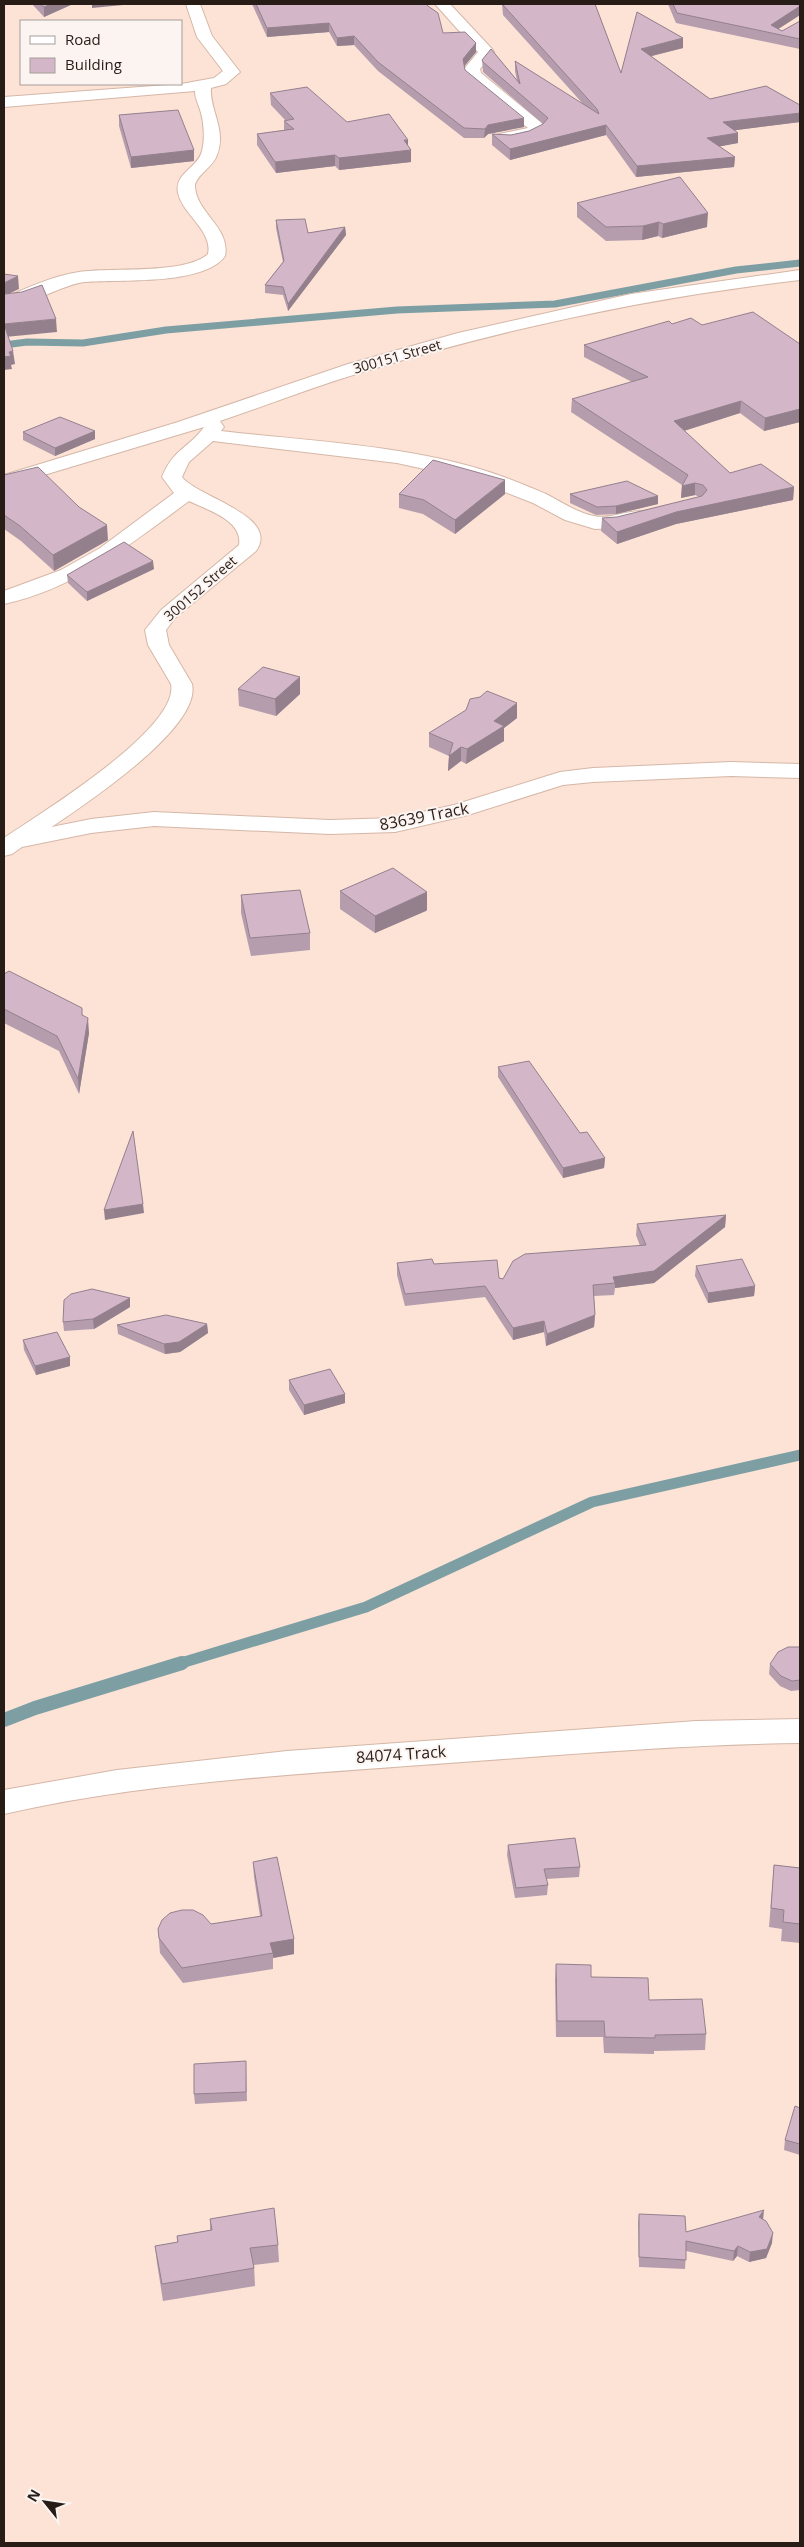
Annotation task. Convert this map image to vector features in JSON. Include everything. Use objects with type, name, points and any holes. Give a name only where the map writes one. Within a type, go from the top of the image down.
[{"type":"street","points":[[4,102],[204,85],[220,81],[232,72],[205,37],[193,4]]},
{"type":"street","points":[[442,4],[486,52],[472,69],[472,74],[538,128],[529,134],[494,139]]},
{"type":"street","points":[[12,301],[61,281],[80,277],[193,269],[212,261],[217,256],[217,246],[208,225],[188,199],[187,188],[189,178],[208,158],[210,150],[210,116],[202,94],[204,85]]},
{"type":"street","name":"300151 Street","points":[[4,481],[209,427],[354,368],[467,336],[556,314],[678,290],[729,282],[800,275]]},
{"type":"street","points":[[209,427],[397,457],[455,472],[480,475],[540,498],[572,516],[594,523],[616,522],[655,512]]},
{"type":"street","name":"300152 Street","points":[[10,845],[116,770],[158,735],[180,704],[183,691],[168,658],[158,644],[155,634],[159,625],[168,614],[249,547],[251,536],[246,526],[220,508],[180,488],[172,477],[175,467],[190,447],[209,427]]},
{"type":"street","points":[[4,598],[68,574],[107,552],[187,492]]},
{"type":"street","name":"83639 Track","points":[[10,845],[91,826],[154,819],[330,828],[395,825],[460,810],[560,780],[593,775],[730,769],[800,771]]},
{"type":"street","name":"84074 Track","points":[[4,1802],[23,1797],[118,1782],[286,1763],[696,1733],[800,1731]]},
{"type":"building","points":[[40,4],[51,4],[44,7]]},
{"type":"building","points":[[256,4],[426,4],[438,13],[443,33],[465,32],[476,43],[463,59],[465,70],[524,118],[488,125],[485,129],[464,128],[378,62],[354,36],[337,38],[329,23],[267,28]]},
{"type":"building","points":[[503,4],[595,4],[621,73],[637,12],[683,38],[641,49],[710,99],[766,86],[800,105],[800,113],[723,122],[738,133],[707,138],[735,157],[637,166],[606,125],[510,149],[492,134],[511,135],[529,131],[543,124],[548,118],[483,62],[482,60],[491,49],[520,84],[515,61],[599,114],[597,109]]},
{"type":"building","points":[[673,4],[800,4],[800,6],[771,25],[782,31],[800,21],[800,39],[677,13]]},
{"type":"building","points":[[307,87],[347,122],[389,114],[408,140],[404,140],[411,150],[339,158],[335,155],[275,162],[257,134],[294,129],[284,121],[294,119],[270,93]]},
{"type":"building","points":[[178,110],[194,150],[131,157],[119,115]]},
{"type":"building","points":[[680,177],[708,213],[663,224],[659,222],[643,226],[606,227],[577,203]]},
{"type":"building","points":[[305,219],[308,233],[345,227],[288,304],[283,287],[265,285],[284,261],[276,220]]},
{"type":"building","points":[[4,274],[18,276],[4,283]]},
{"type":"building","points":[[42,285],[56,319],[4,324],[4,292],[5,294],[22,292]]},
{"type":"building","points":[[753,312],[800,344],[800,409],[765,418],[741,401],[674,421],[730,473],[761,464],[794,487],[676,512],[617,532],[602,518],[617,517],[702,496],[707,490],[703,485],[695,483],[682,486],[688,475],[572,399],[648,377],[584,345],[669,321],[672,324],[691,318],[702,325]]},
{"type":"building","points":[[4,324],[13,351],[9,352],[11,356],[4,357]]},
{"type":"building","points":[[60,417],[95,431],[55,448],[23,432]]},
{"type":"building","points":[[433,460],[505,480],[455,520],[424,500],[399,494]]},
{"type":"building","points":[[38,467],[79,507],[107,525],[53,555],[20,526],[4,515],[4,475]]},
{"type":"building","points":[[627,481],[658,496],[616,506],[597,507],[570,494]]},
{"type":"building","points":[[124,542],[153,561],[87,592],[67,575]]},
{"type":"building","points":[[263,667],[300,677],[275,699],[238,689]]},
{"type":"building","points":[[487,691],[517,703],[494,721],[504,726],[467,749],[461,747],[449,756],[453,743],[429,733],[466,710],[470,699],[480,697]]},
{"type":"building","points":[[393,868],[427,892],[375,916],[340,891]]},
{"type":"building","points":[[300,890],[310,933],[250,938],[241,895]]},
{"type":"building","points":[[9,971],[82,1008],[82,1015],[88,1018],[78,1079],[57,1036],[4,1009],[4,974]]},
{"type":"building","points":[[529,1061],[580,1133],[587,1132],[605,1158],[563,1168],[498,1067]]},
{"type":"building","points":[[133,1131],[143,1204],[104,1210]]},
{"type":"building","points":[[726,1215],[654,1271],[613,1277],[615,1283],[593,1285],[595,1315],[547,1334],[544,1321],[513,1328],[485,1286],[405,1294],[397,1263],[432,1259],[434,1264],[497,1260],[499,1278],[503,1279],[513,1261],[525,1254],[646,1245],[637,1224]]},
{"type":"building","points":[[742,1259],[755,1286],[708,1293],[696,1266]]},
{"type":"building","points":[[92,1289],[130,1298],[93,1319],[63,1322],[64,1300],[71,1294]]},
{"type":"building","points":[[166,1315],[207,1324],[179,1342],[164,1344],[117,1325]]},
{"type":"building","points":[[57,1332],[70,1357],[35,1366],[23,1340]]},
{"type":"building","points":[[330,1369],[345,1394],[304,1405],[289,1380]]},
{"type":"building","points":[[788,1647],[800,1647],[800,1680],[792,1681],[781,1676],[770,1664],[778,1652]]},
{"type":"building","points":[[575,1838],[580,1867],[544,1869],[548,1885],[516,1888],[508,1845]]},
{"type":"building","points":[[277,1857],[294,1939],[270,1943],[273,1953],[182,1968],[159,1938],[158,1929],[162,1920],[170,1913],[182,1910],[193,1910],[203,1915],[211,1924],[262,1916],[253,1862]]},
{"type":"building","points":[[774,1865],[800,1868],[800,1924],[783,1922],[784,1910],[771,1908]]},
{"type":"building","points":[[556,1964],[591,1965],[591,1977],[648,1978],[649,2000],[702,1999],[706,2034],[655,2035],[655,2038],[605,2037],[604,2021],[557,2021]]},
{"type":"building","points":[[246,2061],[246,2092],[194,2094],[194,2064]]},
{"type":"building","points":[[795,2106],[800,2108],[800,2144],[785,2140]]},
{"type":"building","points":[[274,2208],[278,2245],[250,2248],[254,2268],[162,2284],[155,2246],[178,2242],[177,2236],[212,2230],[210,2219]]},
{"type":"building","points":[[764,2210],[759,2217],[766,2221],[773,2233],[767,2249],[750,2252],[738,2246],[734,2251],[686,2241],[686,2260],[639,2257],[639,2214],[685,2216],[686,2232]]},
{"type":"waterway","points":[[4,345],[27,342],[83,343],[166,330],[397,310],[555,304],[736,270],[800,263]]},
{"type":"waterway","points":[[178,1664],[366,1607],[592,1502],[800,1455]]},
{"type":"waterway","points":[[4,1720],[35,1708],[182,1663]]}]
